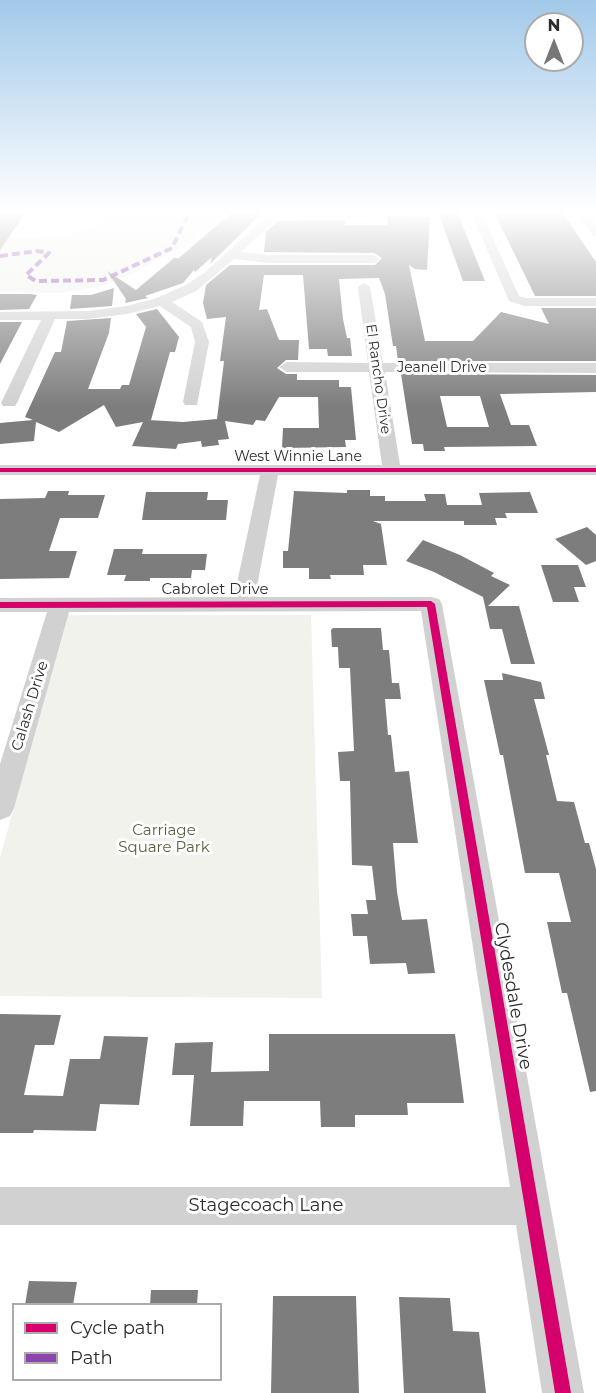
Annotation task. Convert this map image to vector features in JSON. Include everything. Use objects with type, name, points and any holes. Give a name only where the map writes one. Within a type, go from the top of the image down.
[{"type":"street","points":[[0,316],[50,316],[108,312],[162,301],[191,288],[204,277]]},
{"type":"street","points":[[504,277],[512,297],[524,302],[596,302]]},
{"type":"street","name":"El Rancho Drive","points":[[364,287],[392,470]]},
{"type":"street","points":[[162,301],[197,325],[202,342],[192,402]]},
{"type":"street","points":[[9,403],[50,316]]},
{"type":"street","name":"Jeanell Drive","points":[[287,367],[596,368]]},
{"type":"street","name":"West Winnie Lane","points":[[0,470],[596,470]]},
{"type":"street","points":[[243,605],[270,471]]},
{"type":"street","name":"Cabrolet Drive","points":[[0,605],[431,604]]},
{"type":"street","name":"Clydesdale Drive","points":[[431,604],[563,1393]]},
{"type":"street","name":"Calash Drive","points":[[0,808],[60,605]]},
{"type":"street","name":"Stagecoach Lane","points":[[0,1206],[532,1206]]},
{"type":"green space","points":[[0,277],[125,277],[102,286],[60,293],[0,292]]},
{"type":"green space","name":"Carriage Square Park","points":[[67,615],[311,615],[322,998],[0,996],[0,858]]},
{"type":"building","points":[[111,277],[116,277],[136,290],[151,277],[188,277],[183,283],[145,296],[148,298],[125,303],[126,299]]},
{"type":"building","points":[[216,277],[264,277],[259,310],[267,309],[279,340],[299,340],[298,360],[286,360],[277,368],[286,374],[297,374],[297,380],[339,380],[339,387],[351,387],[356,440],[345,440],[346,447],[282,448],[283,428],[319,428],[318,397],[279,397],[265,421],[256,420],[253,425],[225,421],[229,439],[218,440],[219,445],[202,447],[201,441],[178,444],[176,449],[132,446],[143,422],[116,427],[104,405],[59,432],[36,422],[34,441],[0,444],[0,423],[33,420],[25,417],[55,352],[61,352],[67,321],[111,318],[109,333],[88,389],[120,389],[122,385],[129,385],[146,327],[136,314],[157,309],[179,337],[175,352],[170,352],[151,420],[148,420],[183,422],[217,419],[224,361],[220,361],[226,317],[207,319],[203,303],[206,285]]},
{"type":"building","points":[[303,277],[412,277],[425,341],[473,341],[501,312],[549,324],[541,308],[596,308],[596,361],[398,361],[396,346],[393,346],[385,294],[379,278],[339,279],[343,319],[347,338],[350,338],[352,356],[328,356],[327,349],[309,349]]},
{"type":"building","points":[[462,277],[483,277],[485,281],[463,281]]},
{"type":"building","points":[[526,277],[596,277],[596,296],[535,296]]},
{"type":"building","points":[[114,288],[112,306],[70,309],[72,295],[91,295]]},
{"type":"building","points":[[0,294],[37,295],[29,309],[0,310]]},
{"type":"building","points":[[0,322],[22,322],[0,364]]},
{"type":"building","points":[[401,374],[596,375],[596,392],[500,394],[511,425],[529,425],[537,446],[444,447],[445,451],[424,451],[423,444],[412,444]],"holes":[[[440,396],[480,396],[489,427],[447,427]]]},
{"type":"building","points":[[347,490],[370,490],[370,496],[385,496],[385,501],[426,501],[424,494],[445,494],[447,505],[482,505],[479,493],[530,492],[538,513],[505,513],[507,518],[495,518],[497,525],[464,525],[464,521],[373,521],[381,524],[387,565],[363,565],[364,575],[330,575],[331,579],[309,579],[309,568],[283,568],[283,551],[288,551],[294,491],[347,493]]},
{"type":"building","points":[[48,491],[69,491],[68,495],[105,495],[98,518],[60,518],[49,551],[77,551],[69,578],[0,579],[0,499],[45,498]]},
{"type":"building","points":[[146,492],[208,492],[207,500],[228,500],[226,520],[142,520]]},
{"type":"building","points":[[587,527],[596,535],[596,561],[586,565],[555,539]]},
{"type":"building","points":[[423,540],[460,555],[494,573],[491,576],[510,585],[488,606],[519,606],[535,664],[511,664],[502,629],[490,629],[483,597],[434,572],[406,561]]},
{"type":"building","points":[[114,549],[143,549],[142,554],[207,554],[205,570],[192,570],[191,578],[150,578],[150,581],[124,581],[126,575],[107,575]]},
{"type":"building","points":[[541,565],[578,565],[586,587],[574,587],[579,602],[553,602]]},
{"type":"building","points":[[333,628],[381,628],[383,650],[389,650],[392,683],[399,683],[401,699],[385,699],[388,735],[391,735],[395,772],[409,771],[418,843],[393,843],[397,892],[402,920],[427,919],[435,973],[408,974],[406,963],[370,964],[367,936],[353,936],[351,914],[368,914],[366,900],[376,900],[372,866],[352,865],[350,781],[340,781],[338,752],[354,751],[350,668],[339,668],[338,647],[332,647],[331,630]]},
{"type":"building","points":[[502,673],[541,682],[545,699],[534,699],[549,755],[546,755],[557,801],[574,802],[585,843],[589,843],[596,869],[596,1091],[590,1092],[567,993],[562,993],[547,922],[571,922],[559,873],[525,873],[503,755],[500,755],[484,680],[503,680]]},
{"type":"building","points":[[0,1014],[61,1015],[54,1045],[35,1045],[24,1095],[63,1096],[70,1059],[100,1059],[104,1036],[148,1037],[139,1105],[100,1104],[96,1131],[34,1130],[33,1133],[0,1133]]},
{"type":"building","points":[[269,1034],[455,1034],[464,1103],[407,1103],[408,1115],[355,1115],[355,1127],[321,1127],[320,1101],[244,1101],[243,1126],[190,1126],[194,1075],[172,1075],[175,1043],[213,1042],[211,1072],[269,1071]]},
{"type":"building","points":[[29,1281],[77,1282],[73,1303],[25,1303]]},
{"type":"building","points":[[151,1290],[198,1290],[197,1303],[150,1303]]},
{"type":"building","points":[[273,1296],[356,1296],[359,1393],[271,1393]]},
{"type":"building","points":[[399,1297],[450,1298],[453,1331],[479,1332],[486,1393],[404,1393]]},
{"type":"marked path","points":[[29,277],[36,281],[103,280],[109,277]]},
{"type":"cycle path","points":[[0,470],[596,470]]},
{"type":"cycle path","points":[[0,605],[431,604],[563,1393]]}]
